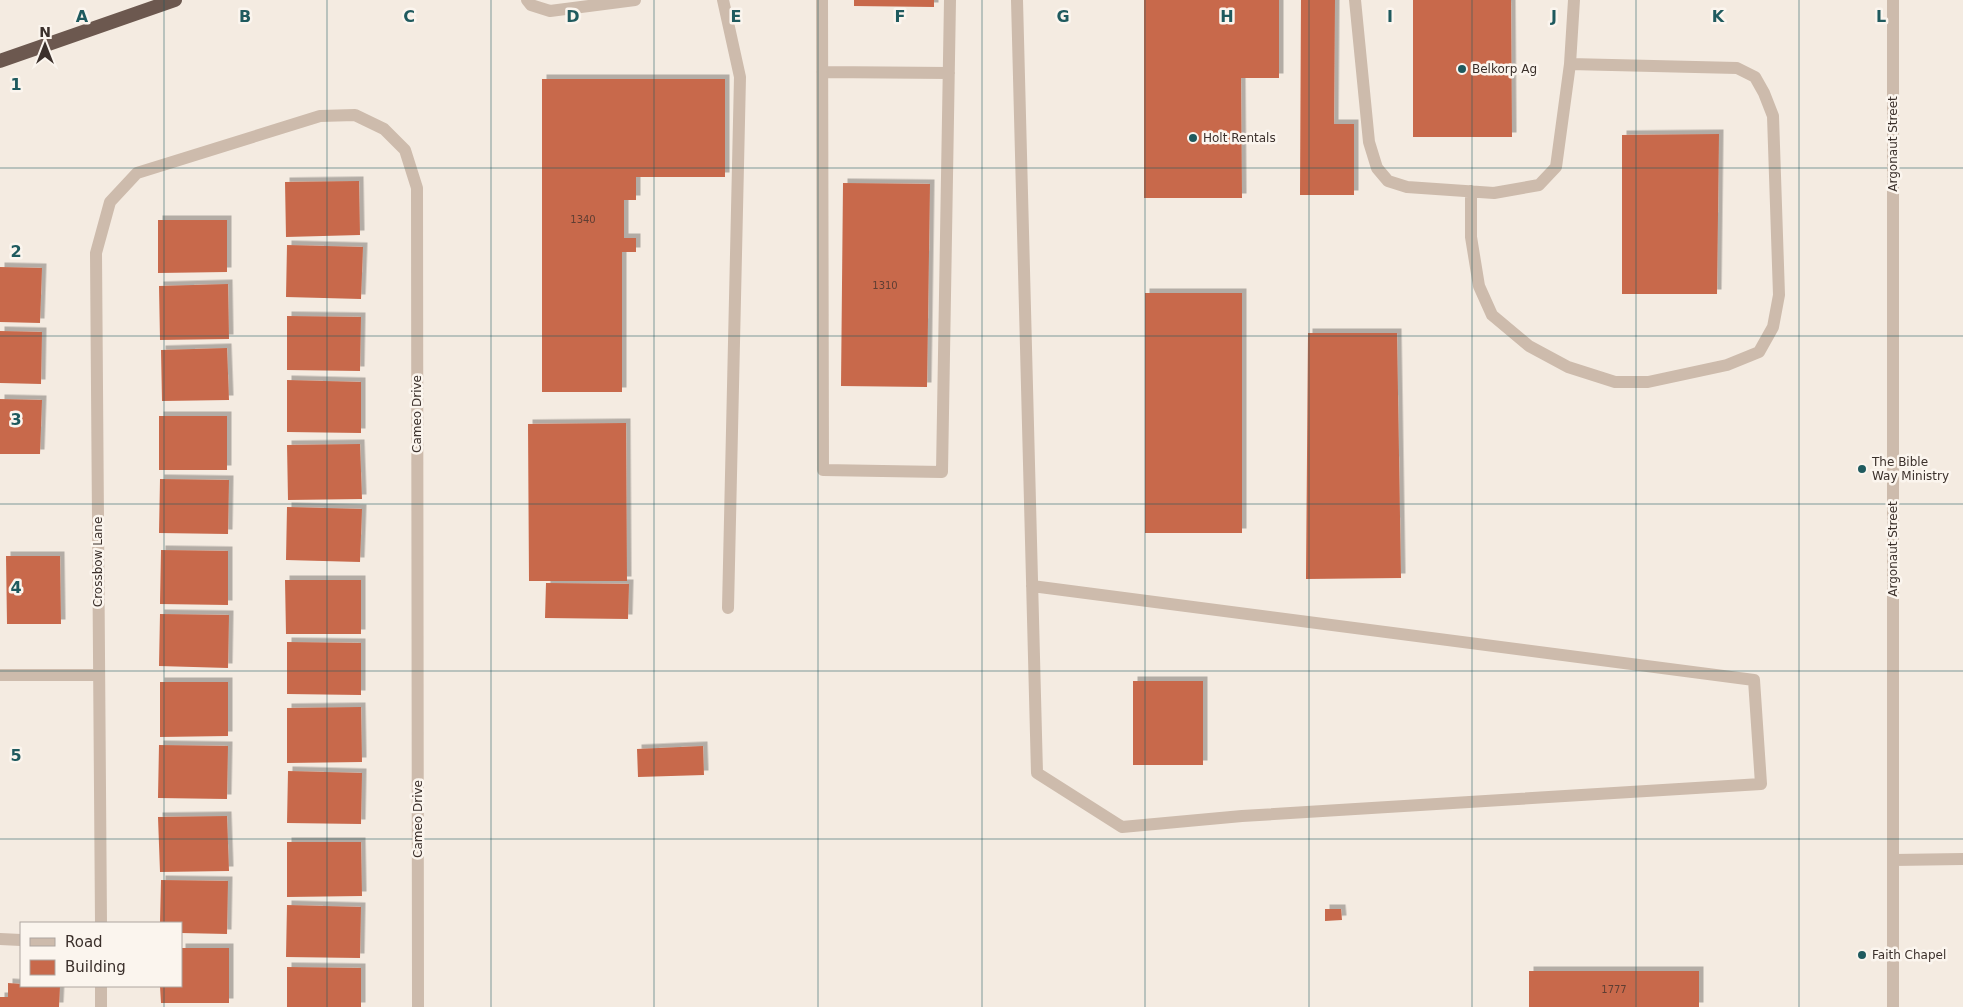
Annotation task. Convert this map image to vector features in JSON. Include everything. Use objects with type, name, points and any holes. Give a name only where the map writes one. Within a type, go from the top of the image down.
[{"type":"highway","points":[[0,61],[174,0]]},
{"type":"street","points":[[527,0],[532,5],[550,11],[635,0]]},
{"type":"street","points":[[723,0],[740,77],[728,608]]},
{"type":"street","points":[[822,0],[823,470],[942,472],[950,0]]},
{"type":"street","points":[[1018,0],[1032,586],[1037,772],[1122,827],[1242,816],[1760,784],[1754,680],[1032,586]]},
{"type":"street","points":[[1355,0],[1369,142],[1377,168],[1388,181],[1407,187],[1494,193],[1539,185],[1556,167],[1570,64],[1574,0]]},
{"type":"street","name":"Argonaut Street","points":[[1893,0],[1893,1007]]},
{"type":"street","points":[[1471,191],[1471,237],[1479,286],[1492,315],[1537,350],[1568,367],[1615,382],[1648,382],[1727,365],[1759,352],[1774,328],[1780,295],[1774,116],[1756,77],[1736,68],[1570,64]]},
{"type":"street","points":[[822,72],[949,73]]},
{"type":"street","name":"Cameo Drive","points":[[110,202],[137,173],[320,116],[355,116],[384,129],[405,150],[417,188],[418,1007]]},
{"type":"street","name":"Crossbow Lane","points":[[100,922],[96,254],[110,202]]},
{"type":"street","points":[[0,675],[99,675]]},
{"type":"street","points":[[1893,860],[1963,859]]},
{"type":"street","points":[[0,940],[20,940]]},
{"type":"street","points":[[101,987],[101,1007]]},
{"type":"building","points":[[854,0],[934,0],[934,7],[854,6]]},
{"type":"building","name":"Holt Rentals","points":[[1144,0],[1279,0],[1279,78],[1241,78],[1242,198],[1144,198]]},
{"type":"building","points":[[1301,0],[1335,0],[1334,124],[1354,124],[1354,195],[1300,195]]},
{"type":"building","name":"Belkorp Ag","points":[[1413,0],[1511,0],[1512,137],[1413,137]]},
{"type":"building","points":[[542,79],[725,79],[725,177],[636,177],[636,200],[624,200],[624,238],[636,238],[636,252],[622,252],[622,392],[542,392]]},
{"type":"building","points":[[1719,134],[1717,294],[1622,294],[1622,135]]},
{"type":"building","points":[[359,181],[360,235],[286,237],[285,182]]},
{"type":"building","points":[[843,183],[930,184],[927,387],[841,386]]},
{"type":"building","points":[[158,220],[227,220],[227,272],[158,273]]},
{"type":"building","points":[[287,245],[363,247],[361,299],[286,297]]},
{"type":"building","points":[[0,267],[42,268],[40,323],[0,322]]},
{"type":"building","points":[[228,284],[229,339],[160,340],[159,286]]},
{"type":"building","points":[[1145,293],[1242,293],[1242,533],[1145,533]]},
{"type":"building","points":[[287,316],[361,317],[360,371],[287,370]]},
{"type":"building","points":[[0,331],[42,332],[41,384],[0,383]]},
{"type":"building","points":[[1308,333],[1397,333],[1401,578],[1306,579]]},
{"type":"building","points":[[227,348],[229,400],[162,401],[161,350]]},
{"type":"building","points":[[287,380],[361,382],[361,433],[287,432]]},
{"type":"building","points":[[0,399],[42,400],[40,454],[0,454]]},
{"type":"building","points":[[159,416],[227,416],[227,470],[159,470]]},
{"type":"building","points":[[626,423],[627,581],[529,581],[528,424]]},
{"type":"building","points":[[360,444],[362,499],[288,500],[287,445]]},
{"type":"building","points":[[160,479],[229,480],[228,534],[159,533]]},
{"type":"building","points":[[287,507],[362,509],[360,562],[286,560]]},
{"type":"building","points":[[161,550],[228,551],[228,605],[160,604]]},
{"type":"building","points":[[6,556],[60,556],[61,624],[7,624]]},
{"type":"building","points":[[285,580],[361,580],[361,634],[286,634]]},
{"type":"building","points":[[546,583],[629,584],[628,619],[545,618]]},
{"type":"building","points":[[160,614],[229,615],[228,668],[159,666]]},
{"type":"building","points":[[287,642],[361,643],[361,695],[287,694]]},
{"type":"building","points":[[1133,681],[1203,681],[1203,765],[1133,765]]},
{"type":"building","points":[[160,682],[228,682],[228,736],[160,737]]},
{"type":"building","points":[[361,707],[362,762],[287,763],[287,708]]},
{"type":"building","points":[[159,745],[228,746],[227,799],[158,798]]},
{"type":"building","points":[[703,746],[704,775],[638,777],[637,749]]},
{"type":"building","points":[[288,771],[362,773],[361,824],[287,823]]},
{"type":"building","points":[[227,816],[229,871],[160,872],[158,817]]},
{"type":"building","points":[[287,842],[361,842],[362,896],[287,897]]},
{"type":"building","points":[[161,880],[228,881],[227,934],[182,933],[182,922],[160,922]]},
{"type":"building","points":[[287,905],[361,907],[360,958],[286,957]]},
{"type":"building","points":[[1325,909],[1341,909],[1342,920],[1325,921]]},
{"type":"building","points":[[182,948],[229,948],[229,1003],[161,1003],[160,987],[182,987]]},
{"type":"building","points":[[287,967],[361,968],[361,1007],[287,1007]]},
{"type":"building","points":[[1529,971],[1699,971],[1699,1007],[1529,1007]]},
{"type":"building","points":[[8,983],[20,984],[20,987],[60,987],[59,1007],[0,1007],[0,997],[8,997]]},
{"type":"place","name":"Belkorp Ag","points":[[1462,69]]},
{"type":"place","name":"Holt Rentals","points":[[1193,138]]},
{"type":"place","name":"The Bible Way Ministry","points":[[1862,469]]},
{"type":"place","name":"Faith Chapel","points":[[1862,955]]}]
